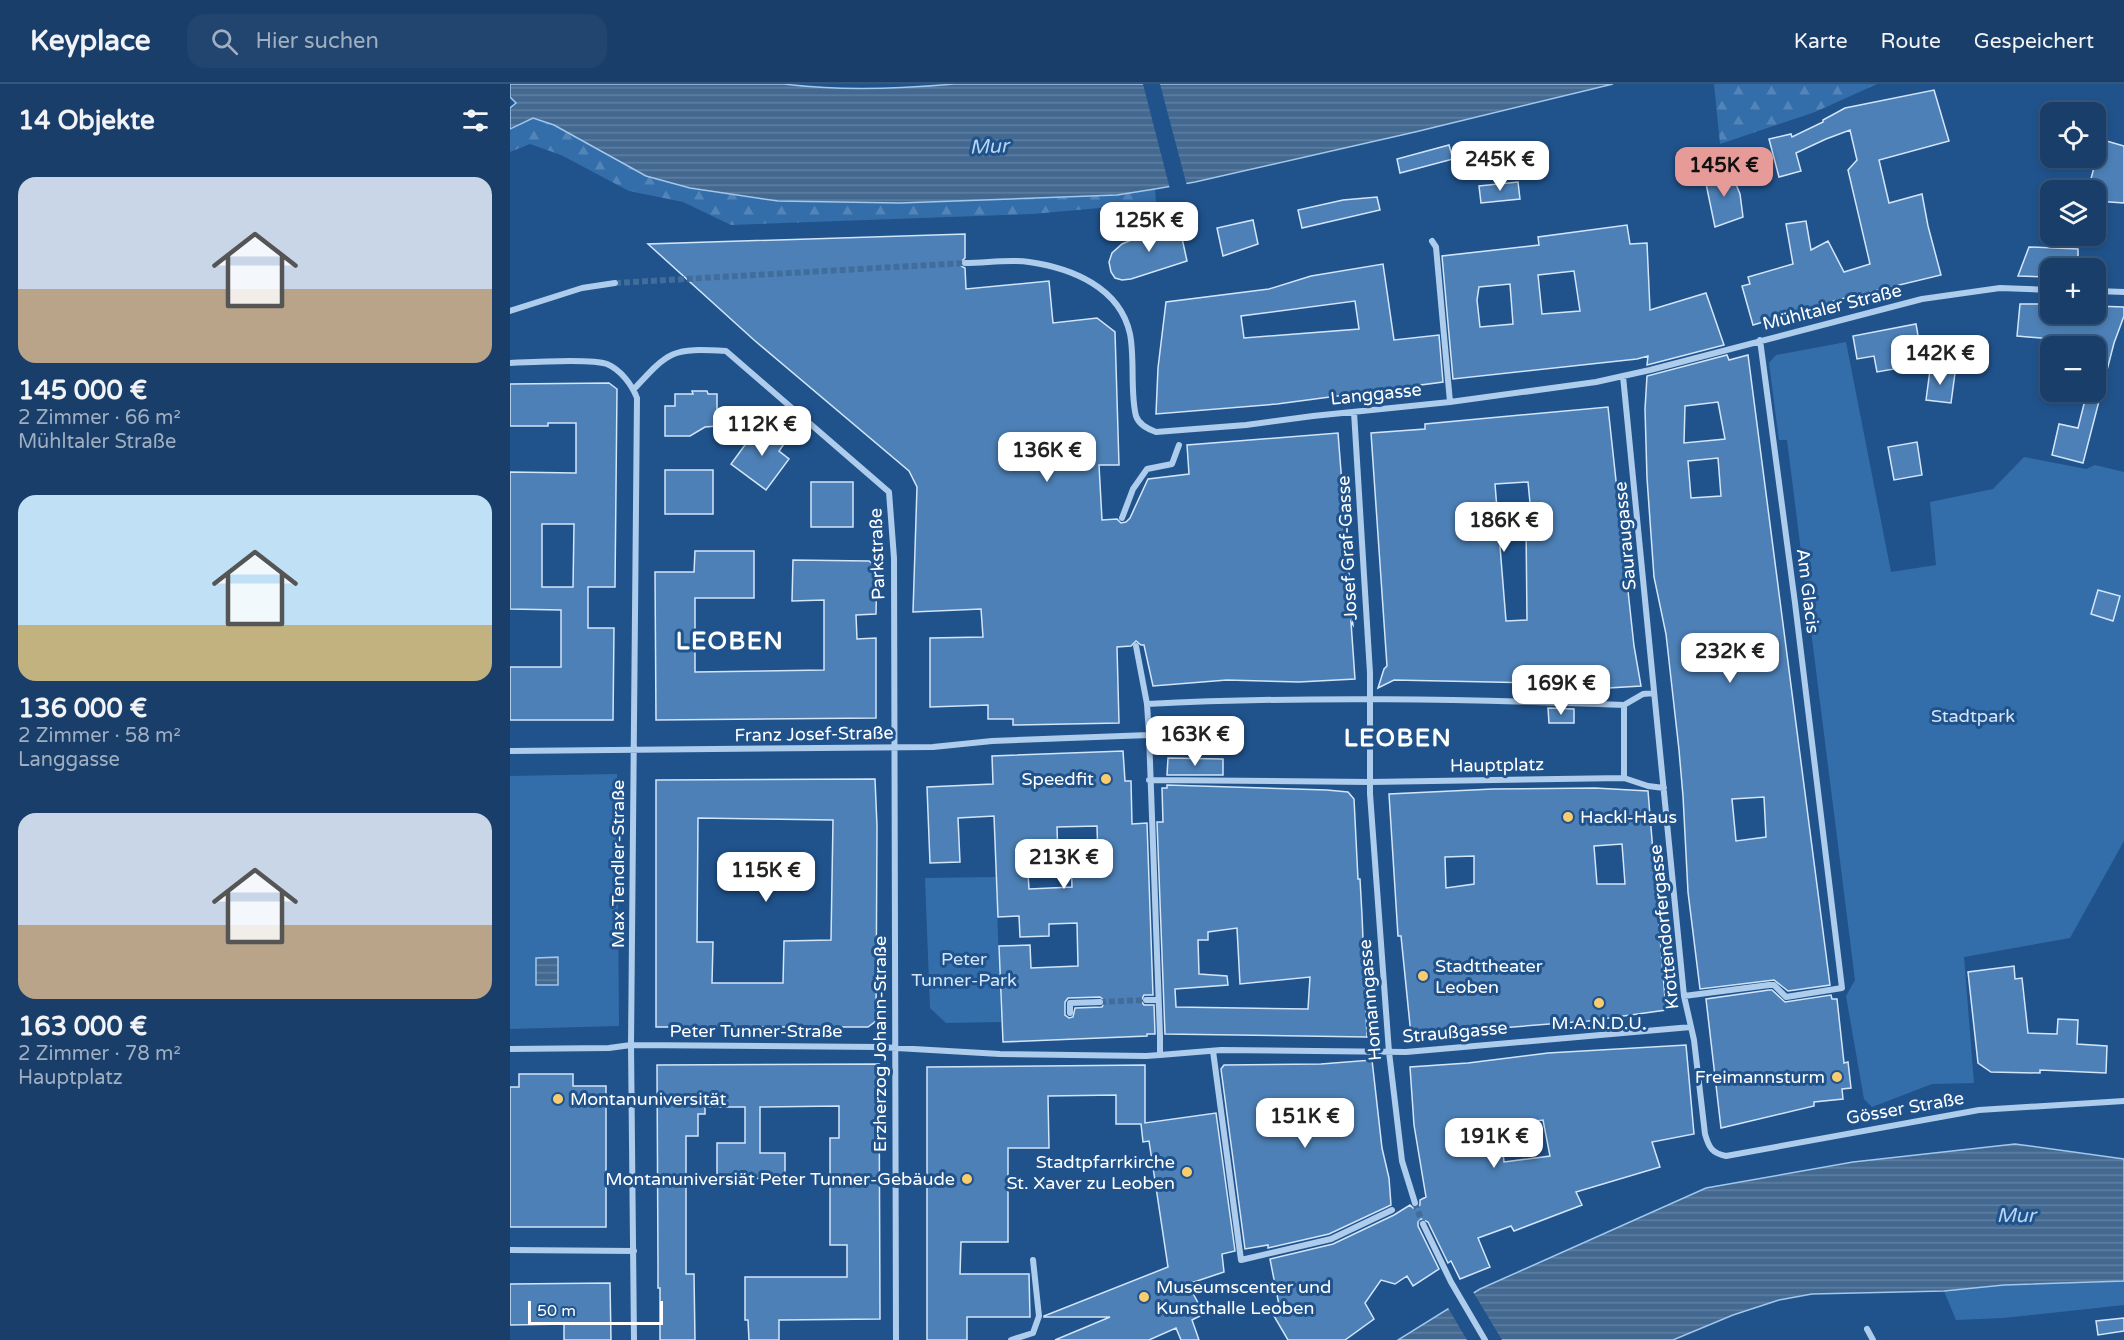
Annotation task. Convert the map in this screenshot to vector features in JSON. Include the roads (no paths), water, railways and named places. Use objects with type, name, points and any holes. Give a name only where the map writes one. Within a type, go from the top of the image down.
[{"type":"street","points":[[1432,241],[1436,247],[1450,402]]},
{"type":"street","name":"Langgasse","points":[[965,263],[1027,262],[1071,272],[1094,284],[1121,310],[1130,335],[1136,418],[1145,429],[1156,432],[1246,425],[1450,402],[1596,382],[1623,376]]},
{"type":"street","points":[[510,311],[582,288],[615,283]]},
{"type":"street","name":"Mühltaler Straße","points":[[1623,376],[1922,299],[2000,288],[2040,290]]},
{"type":"street","points":[[2106,291],[2124,292]]},
{"type":"street","name":"Am Glacis","points":[[1683,996],[1769,985],[1774,985],[1786,997],[1842,988],[1760,340]]},
{"type":"street","name":"Parkstraße","points":[[633,389],[659,361],[671,353],[694,349],[726,351],[889,492],[894,558],[894,748]]},
{"type":"street","points":[[510,363],[600,362],[620,372],[633,389]]},
{"type":"street","name":"Sauraugasse","points":[[1623,376],[1654,693]]},
{"type":"street","name":"Max Tendler-Straße","points":[[633,389],[637,398],[632,1046],[634,1340]]},
{"type":"street","name":"Josef Graf-Gasse","points":[[1354,412],[1370,683],[1369,699]]},
{"type":"street","points":[[1122,518],[1133,489],[1147,469],[1172,464],[1179,445]]},
{"type":"street","points":[[1136,646],[1147,704],[1149,735],[1160,1054]]},
{"type":"street","points":[[1147,704],[1241,699],[1369,699],[1624,705],[1643,694],[1654,693],[1664,788]]},
{"type":"street","points":[[1369,699],[1370,782]]},
{"type":"street","points":[[1624,705],[1624,778]]},
{"type":"street","name":"Franz Josef-Straße","points":[[510,751],[894,748],[992,741],[1149,735]]},
{"type":"street","name":"Erzherzog Johann-Straße","points":[[894,748],[896,1340]]},
{"type":"street","name":"Hauptplatz","points":[[1149,784],[1624,778],[1648,786],[1664,788]]},
{"type":"street","name":"Homanngasse","points":[[1370,782],[1389,1052],[1402,1161],[1414,1203]]},
{"type":"street","name":"Krottendorfergasse","points":[[1664,788],[1683,996],[1692,1027],[1705,1134]]},
{"type":"street","points":[[1146,1000],[1158,1000]]},
{"type":"street","points":[[1070,1013],[1070,1004],[1100,1002]]},
{"type":"street","name":"Straußgasse","points":[[1160,1054],[1221,1050],[1389,1052],[1692,1027]]},
{"type":"street","name":"Peter Tunner-Straße","points":[[510,1049],[632,1046],[895,1048],[1000,1054],[1146,1056],[1160,1054]]},
{"type":"street","points":[[1213,1051],[1241,1260],[1331,1239],[1392,1210]]},
{"type":"street","name":"Gösser Straße","points":[[1705,1134],[1708,1146],[1715,1154],[1726,1156],[1978,1110],[2124,1101]]},
{"type":"street","points":[[1423,1224],[1458,1295],[1485,1340]]},
{"type":"street","points":[[510,1250],[634,1251]]},
{"type":"street","points":[[1011,1340],[1033,1333],[1039,1316],[1033,1260]]},
{"type":"street","points":[[1867,1329],[1873,1340]]},
{"type":"water","name":"Mur","points":[[510,84],[784,84],[826,88],[869,88],[954,84],[1613,84],[1415,132],[1155,189],[1117,195],[900,203],[778,201],[690,188],[646,176],[554,125],[533,118],[510,129],[510,108],[516,103],[510,97]]},
{"type":"water","points":[[558,957],[558,985],[536,985],[536,958]]},
{"type":"water","name":"Mur","points":[[2015,1144],[2124,1159],[2124,1281],[2004,1285],[1944,1291],[1812,1294],[1779,1300],[1733,1315],[1673,1340],[1398,1340],[1480,1289],[1706,1188],[1853,1162]]},
{"type":"tunnel","points":[[615,283],[965,263]]},
{"type":"tunnel","points":[[1100,1002],[1146,1000]]},
{"type":"tunnel","points":[[1415,1203],[1423,1224]]},
{"type":"place","name":"Speedfit","points":[[1106,779]]},
{"type":"place","name":"Hackl-Haus","points":[[1568,817]]},
{"type":"place","name":"Stadttheater Leoben","points":[[1423,976]]},
{"type":"place","name":"M.A.N.D.U.","points":[[1599,1003]]},
{"type":"place","name":"Freimannsturm","points":[[1837,1077]]},
{"type":"place","name":"Montanuniversität","points":[[558,1099]]},
{"type":"place","name":"Stadtpfarrkirche St. Xaver zu Leoben","points":[[1187,1172]]},
{"type":"place","name":"Montanuniversiät Peter Tunner-Gebäude","points":[[967,1179]]},
{"type":"place","name":"Museumscenter und Kunsthalle Leoben","points":[[1144,1297]]},
{"type":"district","name":"LEOBEN","points":[[730,641]]},
{"type":"district","name":"LEOBEN","points":[[1398,738]]},
{"type":"park label","name":"Stadtpark","points":[[1973,716]]},
{"type":"park label","name":"Peter Tunner-Park","points":[[964,969]]}]
